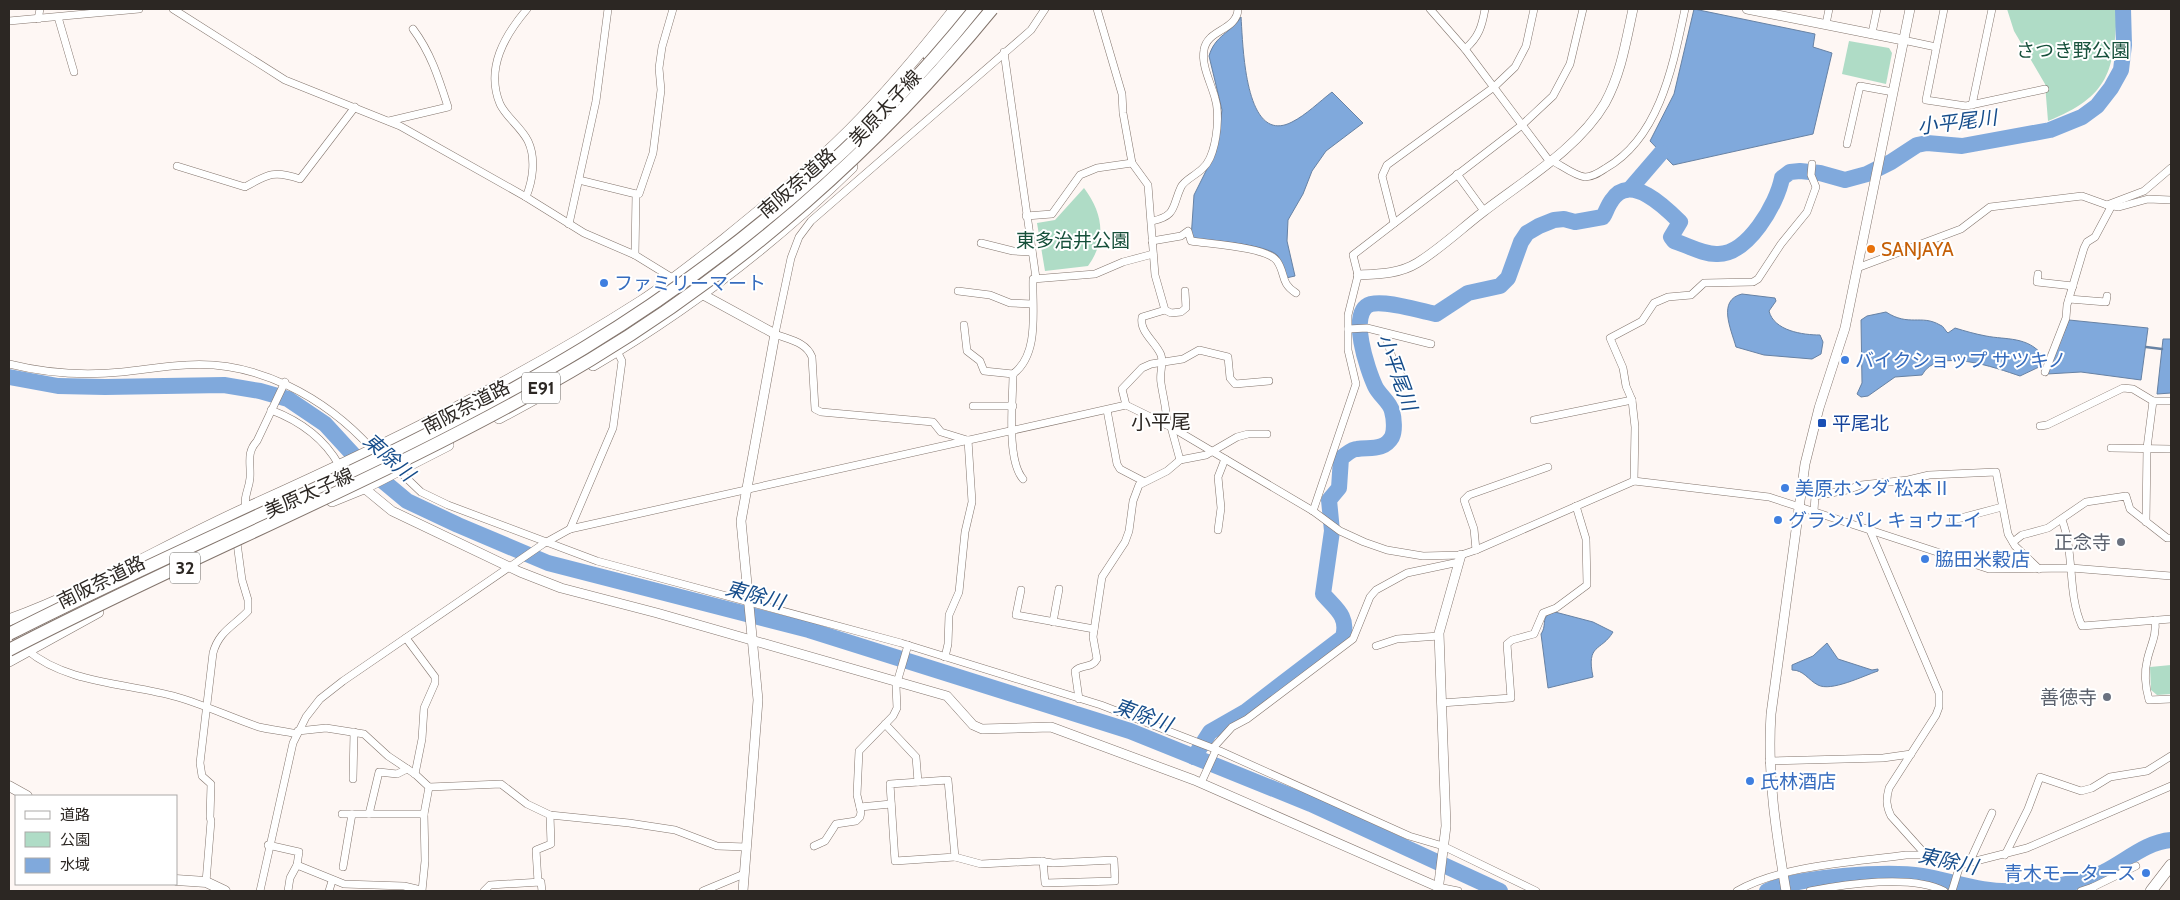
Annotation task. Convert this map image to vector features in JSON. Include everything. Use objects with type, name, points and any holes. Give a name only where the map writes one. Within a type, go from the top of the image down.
[{"type":"highway","points":[[885,109],[964,9]]},
{"type":"highway","name":"南阪奈道路","points":[[9,634],[446,424],[585,347],[710,261],[786,202],[885,109],[975,9]]},
{"type":"highway","name":"南阪奈道路","points":[[9,650],[181,563],[449,437],[575,368],[655,318],[717,272],[805,202],[866,147],[951,58],[992,9]]},
{"type":"highway","points":[[866,147],[902,113],[1001,9]]},
{"type":"main road","name":"美原太子線","points":[[9,620],[102,580],[246,509],[308,482],[369,450],[423,426],[510,380],[644,300],[674,279],[781,194],[851,130],[916,58],[955,9]]},
{"type":"main road","name":"美原太子線","points":[[9,661],[130,594],[237,543],[395,472],[522,406],[617,351],[701,294],[778,234],[866,154],[996,9]]},
{"type":"main road","points":[[9,786],[25,795]]},
{"type":"main road","points":[[2151,891],[2171,865]]},
{"type":"main road","points":[[178,880],[206,882],[225,891]]},
{"type":"street","points":[[38,19],[40,9]]},
{"type":"street","points":[[9,21],[139,9]]},
{"type":"street","points":[[173,9],[286,80],[389,121],[526,197],[569,224],[635,255],[674,279],[775,334],[804,345],[812,357],[815,409],[821,412],[933,422],[941,432],[968,440]]},
{"type":"street","points":[[526,197],[533,172],[528,142],[500,105],[496,88],[495,67],[502,44],[527,9]]},
{"type":"street","points":[[569,224],[596,101],[608,9]]},
{"type":"street","points":[[579,180],[639,194],[653,153],[660,90],[661,54],[673,9]]},
{"type":"street","points":[[743,891],[758,724],[754,641],[741,521],[775,334],[791,258],[798,237],[811,222],[1031,30],[1045,9]]},
{"type":"street","points":[[1097,9],[1122,94],[1122,113],[1132,163],[1148,185],[1153,254],[1165,310]]},
{"type":"street","points":[[1152,220],[1165,218],[1172,212],[1182,184],[1201,172],[1210,158],[1217,108],[1203,58],[1204,48],[1210,36],[1232,24],[1238,14],[1238,9]]},
{"type":"street","points":[[1430,9],[1466,49],[1550,161],[1583,177],[1592,176],[1619,160],[1652,118],[1663,96],[1674,61],[1684,9]]},
{"type":"street","points":[[1466,49],[1481,30],[1485,9]]},
{"type":"street","points":[[1394,223],[1382,176],[1387,165],[1494,87],[1515,67],[1526,46],[1534,9]]},
{"type":"street","points":[[1313,511],[1356,384],[1348,350],[1348,315],[1358,275],[1353,255],[1522,125],[1553,96],[1570,64],[1583,9]]},
{"type":"street","points":[[1358,275],[1389,273],[1417,263],[1550,161],[1585,129],[1605,103],[1622,62],[1633,9]]},
{"type":"street","points":[[1747,9],[1780,12],[1826,24],[1936,47]]},
{"type":"street","points":[[1826,24],[1829,9]]},
{"type":"street","points":[[1872,33],[1877,9]]},
{"type":"street","points":[[1786,891],[1775,825],[1769,761],[1771,714],[1799,506],[1810,438],[1837,358],[1910,9]]},
{"type":"street","points":[[1944,9],[1926,100],[1972,105],[2045,89]]},
{"type":"street","points":[[1972,105],[1992,9]]},
{"type":"street","points":[[58,17],[74,72]]},
{"type":"street","points":[[389,121],[448,107],[435,66],[423,42],[413,28]]},
{"type":"street","points":[[1004,52],[1036,278]]},
{"type":"street","points":[[1847,144],[1860,86],[1893,92]]},
{"type":"street","points":[[177,166],[245,187],[273,173],[282,173],[300,179],[355,107]]},
{"type":"street","points":[[1026,216],[1052,214],[1080,175],[1098,168],[1132,163]]},
{"type":"street","points":[[1634,481],[1635,426],[1632,400],[1626,386],[1623,368],[1610,338],[1642,321],[1654,303],[1661,299],[1691,295],[1704,283],[1753,282],[1758,279],[1781,244],[1807,212],[1816,187],[1811,175],[1812,164]]},
{"type":"street","points":[[2045,372],[2066,318],[2069,299],[2084,248],[2087,242],[2095,237],[2109,206],[2144,191],[2171,168]]},
{"type":"street","points":[[1457,174],[1484,211]]},
{"type":"street","points":[[635,255],[636,194]]},
{"type":"street","points":[[1857,268],[1961,229],[1990,207],[2082,196],[2109,206],[2119,207],[2148,199],[2171,200]]},
{"type":"street","points":[[1152,241],[1181,236],[1188,231],[1191,241],[1251,250],[1271,256],[1277,261],[1288,287],[1296,293]]},
{"type":"street","points":[[981,243],[1013,251],[1032,252]]},
{"type":"street","points":[[964,325],[967,351],[980,360],[984,371],[1012,374],[1021,368],[1029,353],[1033,279],[1095,274],[1124,262],[1153,254]]},
{"type":"street","points":[[2038,274],[2037,282],[2073,286]]},
{"type":"street","points":[[1180,460],[1169,426],[1167,405],[1160,381],[1162,362],[1160,354],[1145,332],[1142,318],[1165,310],[1181,312],[1186,308],[1185,291]]},
{"type":"street","points":[[958,292],[990,295],[1010,303],[1032,304]]},
{"type":"street","points":[[2069,299],[2106,302],[2107,296]]},
{"type":"street","points":[[1349,329],[1367,328],[1430,344]]},
{"type":"street","points":[[1385,333],[1394,364],[1407,385]]},
{"type":"street","points":[[1126,406],[1122,389],[1142,368],[1162,362],[1183,359],[1199,350],[1228,357],[1230,378],[1235,384],[1269,381]]},
{"type":"street","points":[[570,529],[613,428],[622,361],[617,351]]},
{"type":"street","points":[[9,364],[42,371],[95,374],[208,365],[254,372],[285,382],[320,404],[360,435],[369,450]]},
{"type":"street","points":[[1012,374],[1015,465],[1023,479]]},
{"type":"street","points":[[246,509],[244,498],[250,478],[248,464],[251,448],[258,441],[285,382]]},
{"type":"street","points":[[2040,426],[2047,425],[2117,389],[2133,389],[2152,401],[2171,401]]},
{"type":"street","points":[[1534,420],[1632,400]]},
{"type":"street","points":[[2146,522],[2147,448],[2152,401]]},
{"type":"street","points":[[973,406],[1013,406]]},
{"type":"street","points":[[260,891],[286,765],[298,732],[320,699],[343,681],[513,564],[544,543],[570,529],[1126,406],[1169,426],[1313,511],[1340,531],[1387,550],[1424,556],[1460,558]]},
{"type":"street","points":[[271,410],[292,418],[316,436],[342,464]]},
{"type":"street","points":[[1107,410],[1117,464],[1120,469],[1143,482]]},
{"type":"street","points":[[1079,699],[1075,671],[1078,668],[1091,666],[1097,659],[1093,637],[1102,577],[1125,542],[1136,490],[1143,482],[1156,477],[1180,460],[1212,452],[1227,442],[1243,436],[1267,434]]},
{"type":"street","points":[[945,657],[948,644],[949,615],[959,592],[965,532],[972,502],[968,440]]},
{"type":"street","points":[[2111,448],[2171,449]]},
{"type":"street","points":[[1218,530],[1221,508],[1218,477],[1225,459]]},
{"type":"street","points":[[1476,550],[1474,529],[1464,500],[1469,495],[1548,467]]},
{"type":"street","points":[[395,472],[421,492],[471,515],[597,561],[908,645],[1162,727],[1409,836],[1443,848],[1536,891]]},
{"type":"street","points":[[1814,511],[1815,496],[1847,490],[1861,485],[1908,480],[1930,475],[1996,472],[2008,534],[2013,542],[2039,569]]},
{"type":"street","points":[[1201,783],[1214,749],[1232,727],[1247,719],[1353,639],[1370,597],[1376,590],[1407,573],[1460,558],[1634,481],[1769,497],[1869,528],[1989,569],[2071,568],[2171,576]]},
{"type":"street","points":[[365,487],[392,511],[513,564],[561,588],[947,696],[973,725],[982,729],[1051,727],[1201,783],[1438,886],[1458,891]]},
{"type":"street","points":[[2013,542],[2022,535],[2043,530],[2062,520],[2086,502],[2126,496],[2130,509],[2166,538],[2171,538]]},
{"type":"street","points":[[1441,703],[1511,698],[1508,644],[1512,640],[1534,634],[1543,613],[1556,608],[1587,585],[1586,539],[1576,506]]},
{"type":"street","points":[[1953,520],[2002,508]]},
{"type":"street","points":[[2062,520],[2066,531],[2075,603],[2082,626],[2171,619]]},
{"type":"street","points":[[1869,528],[1939,693],[1939,707],[1936,714],[1889,788],[1886,802],[1891,816],[1926,855]]},
{"type":"street","points":[[206,882],[212,821],[210,817],[211,784],[202,776],[200,763],[216,642],[226,628],[248,611],[248,600],[242,580],[237,543]]},
{"type":"street","points":[[1438,886],[1443,848],[1446,790],[1439,636],[1460,558]]},
{"type":"street","points":[[1053,622],[1059,588]]},
{"type":"street","points":[[1021,590],[1016,616],[1094,628]]},
{"type":"street","points":[[2155,620],[2156,632],[2146,662],[2147,691],[2149,700],[2171,699]]},
{"type":"street","points":[[1376,646],[1397,639],[1439,636]]},
{"type":"street","points":[[406,638],[435,677],[435,683],[424,708],[422,739],[416,774]]},
{"type":"street","points":[[814,846],[825,841],[836,824],[856,821],[860,817],[857,795],[860,751],[897,708],[898,681],[908,645]]},
{"type":"street","points":[[27,650],[39,661],[77,676],[146,690],[207,706],[261,727],[298,732],[326,728],[364,734],[388,756],[416,774],[429,787],[501,784],[527,804],[550,815],[638,824],[675,830],[717,846],[747,847]]},
{"type":"street","points":[[885,724],[916,757],[918,782]]},
{"type":"street","points":[[353,779],[354,732]]},
{"type":"street","points":[[1769,761],[1883,758],[1911,754]]},
{"type":"street","points":[[2005,855],[2028,808],[2040,777],[2081,791],[2087,790],[2110,777],[2147,772],[2171,756]]},
{"type":"street","points":[[370,814],[378,772],[397,774],[407,769]]},
{"type":"street","points":[[954,856],[948,780],[890,784],[895,861],[954,856],[982,864],[1043,861],[1053,863],[1114,860],[1115,881],[1045,883],[1043,861]]},
{"type":"street","points":[[1953,890],[1959,867],[1970,861],[2005,855],[2027,848],[2171,786]]},
{"type":"street","points":[[297,866],[344,884],[404,886],[422,891],[425,861],[424,814],[429,787]]},
{"type":"street","points":[[860,807],[891,804]]},
{"type":"street","points":[[1970,861],[1992,813]]},
{"type":"street","points":[[342,814],[424,814]]},
{"type":"street","points":[[343,867],[352,814]]},
{"type":"street","points":[[542,891],[541,882],[538,882],[536,850],[551,844],[550,815]]},
{"type":"street","points":[[268,845],[299,852],[297,866],[290,878],[288,891]]},
{"type":"street","points":[[1737,891],[1760,880],[1897,856],[1926,855],[1959,867]]},
{"type":"street","points":[[2081,891],[2093,889],[2136,866]]},
{"type":"street","points":[[703,891],[744,874]]},
{"type":"street","points":[[329,891],[332,881]]},
{"type":"street","points":[[484,891],[490,885],[538,882]]},
{"type":"street","points":[[1810,891],[1844,886],[1893,883],[1937,888],[1944,891]]},
{"type":"green space","name":"さつき野公園","points":[[2007,9],[2117,9],[2114,49],[2110,65],[2105,79],[2085,102],[2069,112],[2048,121],[2045,84],[2014,31]]},
{"type":"green space","points":[[1849,41],[1889,48],[1892,53],[1886,84],[1842,74]]},
{"type":"green space","name":"東多治井公園","points":[[1084,188],[1099,217],[1100,236],[1094,256],[1088,266],[1045,271],[1037,223],[1055,220]]},
{"type":"green space","points":[[2171,665],[2171,694],[2157,695],[2151,690],[2150,667]]},
{"type":"water","points":[[1694,9],[1815,34],[1813,47],[1832,53],[1813,134],[1673,165],[1650,141],[1674,94]]},
{"type":"water","points":[[1241,17],[1245,68],[1249,89],[1255,107],[1264,120],[1276,126],[1292,122],[1332,92],[1363,123],[1326,151],[1312,171],[1303,194],[1288,220],[1287,241],[1295,276],[1286,278],[1278,256],[1272,252],[1237,243],[1191,239],[1194,195],[1216,151],[1222,110],[1209,56],[1215,43]]},
{"type":"water","points":[[1742,294],[1775,298],[1776,301],[1769,311],[1772,318],[1783,327],[1798,333],[1820,335],[1823,342],[1821,354],[1812,359],[1764,355],[1736,347],[1729,324],[1728,309],[1734,297]]},
{"type":"water","points":[[1886,312],[1901,319],[1933,322],[1943,326],[1948,333],[1955,328],[2024,342],[2031,345],[2043,356],[2039,367],[2020,376],[1997,368],[1968,362],[1953,360],[1940,362],[1930,366],[1922,375],[1895,377],[1868,396],[1861,397],[1857,394],[1862,383],[1861,320],[1867,316]]},
{"type":"water","points":[[2069,320],[2148,328],[2141,380],[2081,372],[2047,374]]},
{"type":"water","points":[[2163,339],[2171,339],[2171,393],[2157,394]]},
{"type":"water","points":[[1555,612],[1593,622],[1613,632],[1593,653],[1591,666],[1593,677],[1548,688],[1541,634],[1545,618]]},
{"type":"water","points":[[1827,643],[1838,659],[1872,670],[1878,669],[1878,671],[1839,685],[1824,687],[1800,672],[1792,670],[1792,665],[1813,656]]},
{"type":"waterway","name":"小平尾川","points":[[1194,757],[1210,732],[1245,712],[1343,637],[1344,623],[1340,613],[1323,594],[1332,531],[1329,500],[1339,488],[1341,458],[1355,449],[1376,448],[1385,444],[1392,437],[1394,428],[1391,408],[1375,386],[1364,355],[1360,329],[1364,309],[1371,304],[1386,303],[1436,314],[1468,293],[1500,286],[1508,278],[1521,242],[1527,233],[1554,220],[1564,219],[1575,222],[1603,217],[1609,204],[1620,192],[1628,190],[1638,191],[1648,195],[1666,209],[1680,222],[1671,237],[1674,241],[1701,251],[1718,254],[1729,252],[1740,246],[1750,237],[1774,201],[1782,178],[1790,172],[1820,173],[1845,180],[1867,174],[1891,162],[1917,145],[1927,143],[1962,146],[2050,130],[2082,117],[2097,106],[2111,88],[2121,70],[2124,45],[2123,9]]},
{"type":"waterway","points":[[1630,189],[1661,153]]},
{"type":"waterway","points":[[2146,347],[2162,349]]},
{"type":"waterway","name":"東除川","points":[[9,377],[58,386],[224,385],[260,391],[288,399],[325,424],[359,461],[407,501],[548,563],[809,630],[1130,731],[1311,804],[1500,891]]},
{"type":"waterway","name":"東除川","points":[[1767,891],[1800,882],[1866,874],[1907,874],[1991,890],[2015,891],[2038,889],[2071,883],[2104,872],[2153,844],[2171,840]]},
{"type":"place","name":"SANJAYA","points":[[1871,249]]},
{"type":"place","name":"ファミリーマート","points":[[604,283]]},
{"type":"place","name":"バイクショップ サツキノ","points":[[1845,360]]},
{"type":"place","name":"平尾北","points":[[1822,423]]},
{"type":"place","name":"美原ホンダ 松本Ⅱ","points":[[1785,488]]},
{"type":"place","name":"グランパレ キョウエイ","points":[[1778,520]]},
{"type":"place","name":"正念寺","points":[[2121,542]]},
{"type":"place","name":"脇田米穀店","points":[[1925,559]]},
{"type":"place","name":"善徳寺","points":[[2107,697]]},
{"type":"place","name":"氏林酒店","points":[[1750,781]]},
{"type":"place","name":"青木モータース","points":[[2146,873]]},
{"type":"district","name":"小平尾","points":[[1161,422]]}]
